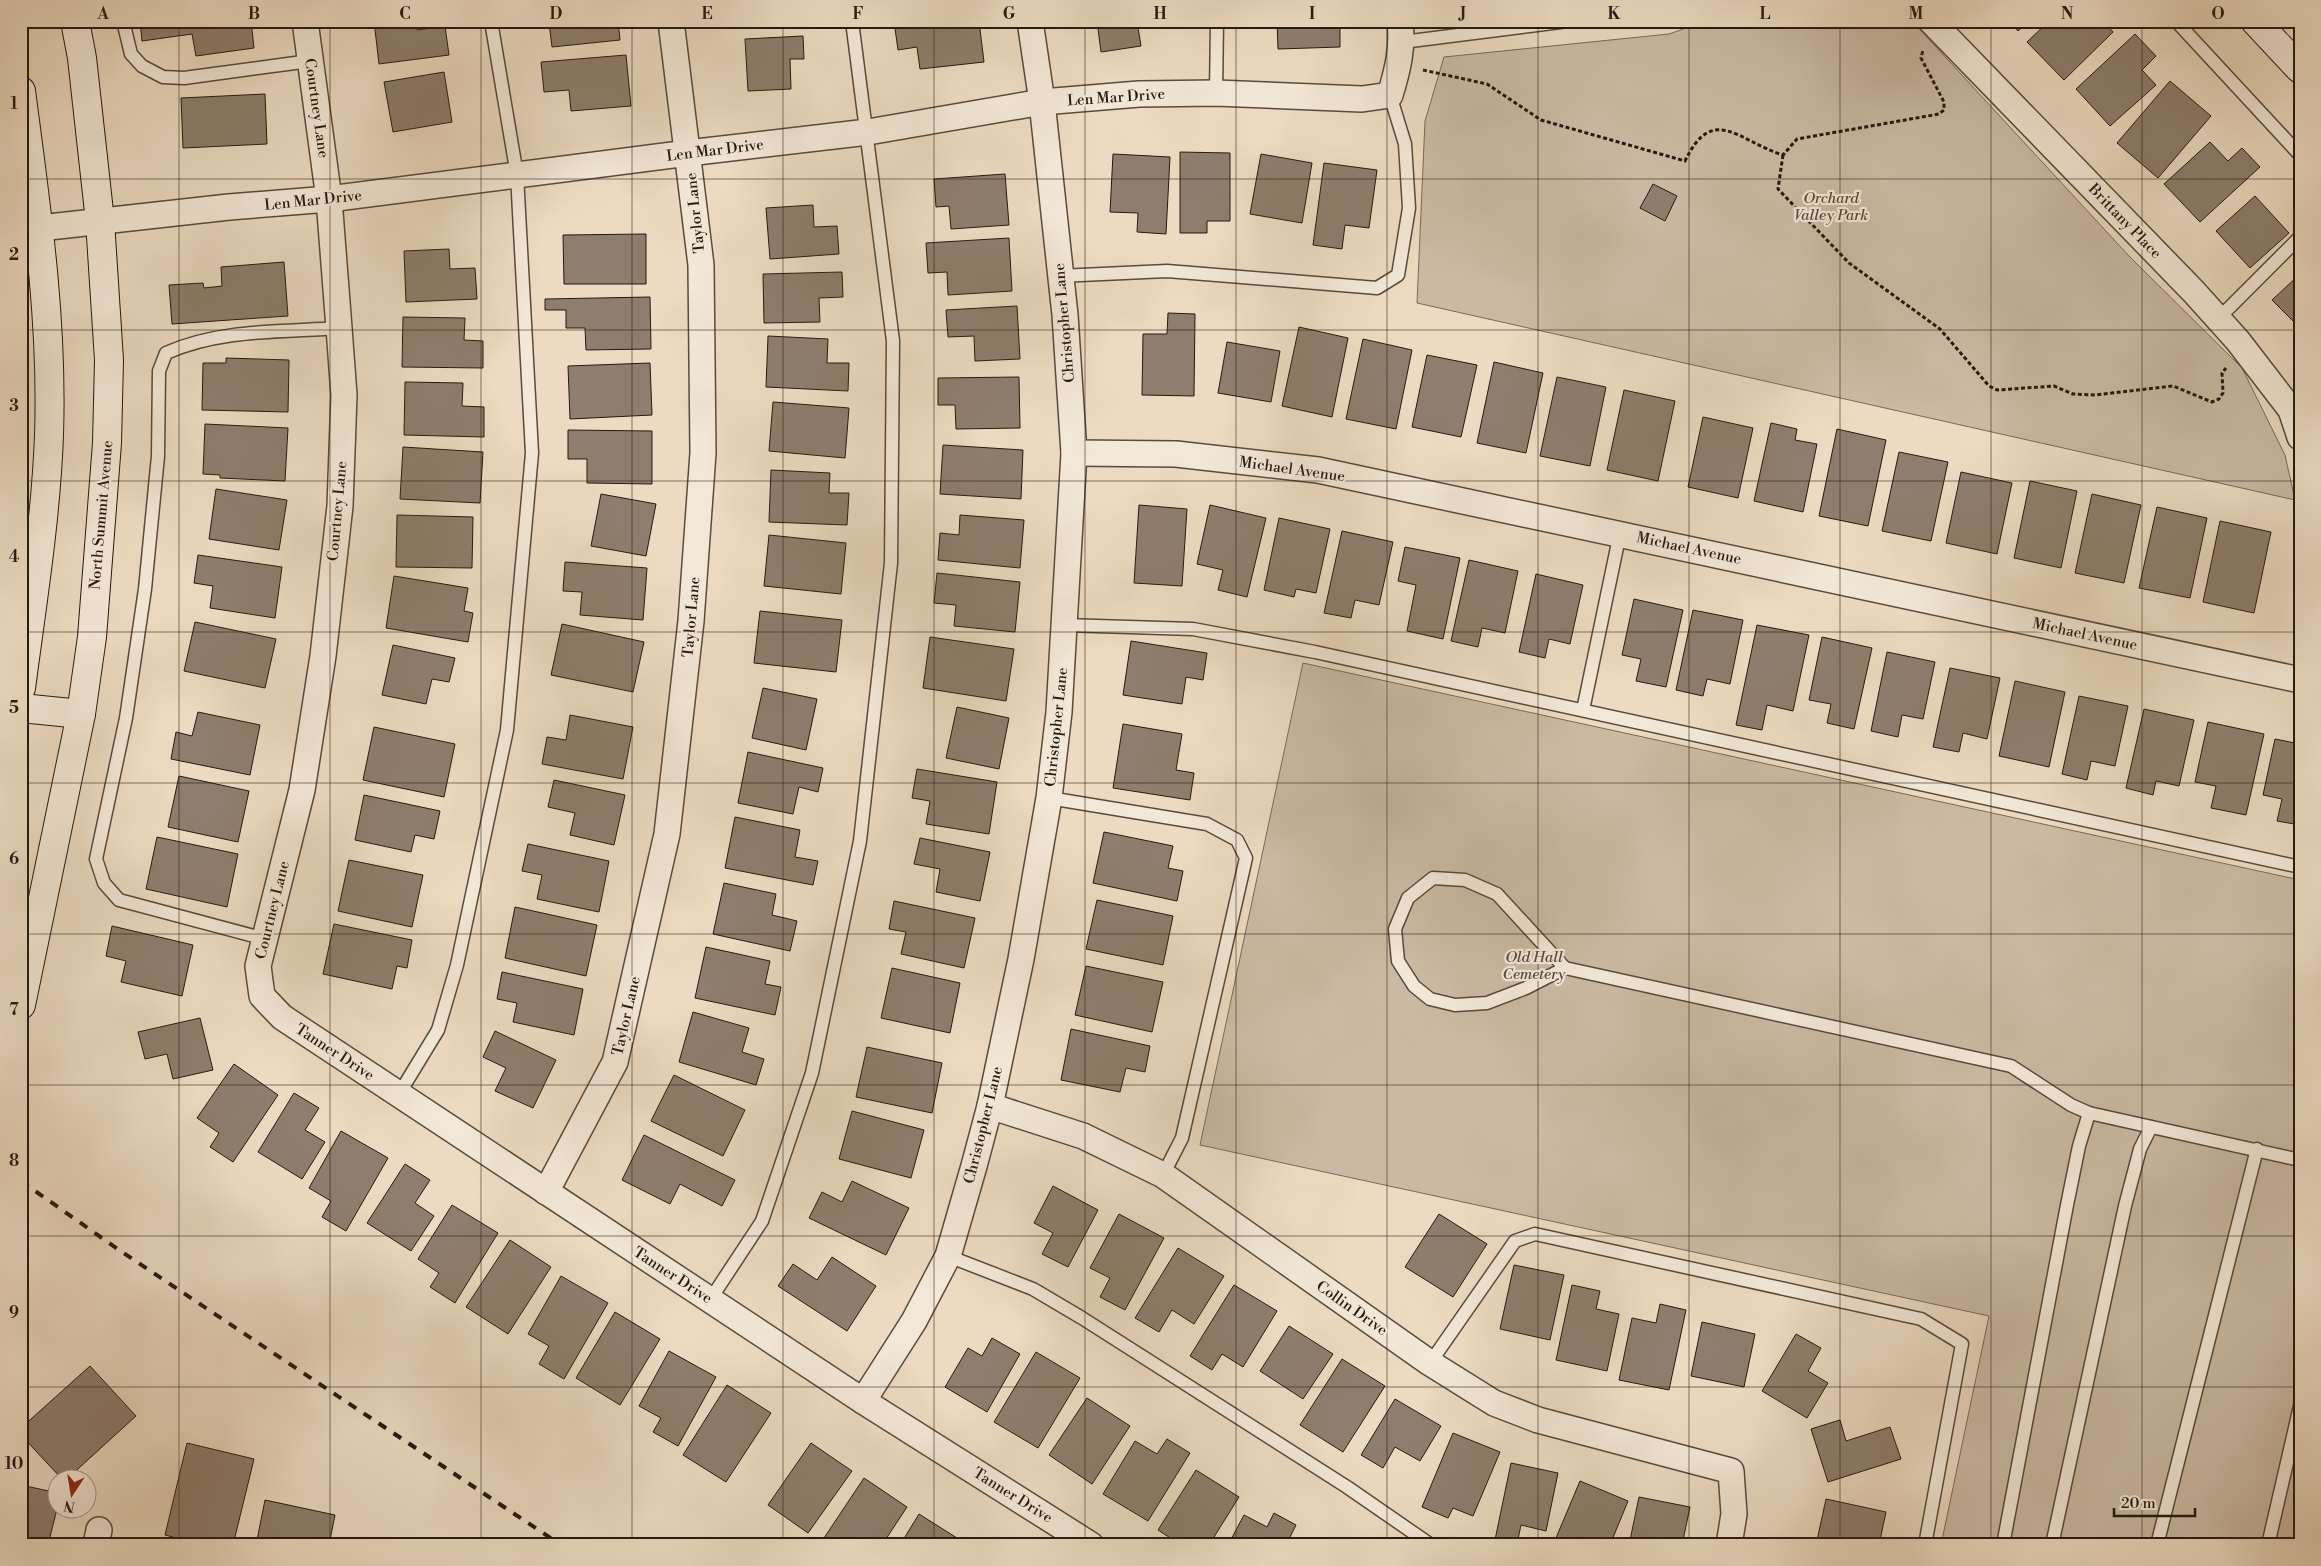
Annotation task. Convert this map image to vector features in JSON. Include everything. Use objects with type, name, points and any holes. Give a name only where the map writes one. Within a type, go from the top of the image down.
[{"type":"main road","name":"North Summit Avenue","points":[[21,1005],[81,714],[92,637],[108,443],[109,360],[100,221],[82,58],[75,21]]},
{"type":"main road","points":[[2255,21],[2300,69]]},
{"type":"main road","points":[[21,91],[27,230],[48,307],[49,435],[40,540],[21,688]]},
{"type":"main road","points":[[21,708],[81,714]]},
{"type":"street","name":"Courtney Lane","points":[[262,996],[258,966],[302,790],[323,656],[340,506],[344,395],[329,200],[305,21]]},
{"type":"street","name":"Taylor Lane","points":[[546,1192],[615,1062],[667,834],[691,621],[703,453],[700,265],[671,21]]},
{"type":"street","name":"Christopher Lane","points":[[864,1401],[914,1321],[948,1256],[990,1106],[1021,959],[1049,798],[1060,712],[1074,453],[1065,315],[1059,276],[1042,102],[1030,21]]},
{"type":"street","name":"Brittany Place","points":[[1936,27],[2218,319],[2295,407],[2300,437]]},
{"type":"street","points":[[1390,95],[1401,43]]},
{"type":"street","name":"Len Mar Drive","points":[[27,230],[100,221],[329,200],[688,153],[868,132],[1042,102],[1139,94],[1216,93],[1362,99],[1390,95]]},
{"type":"street","name":"Michael Avenue","points":[[1074,453],[1176,454],[1318,470],[2299,677]]},
{"type":"street","name":"Tanner Drive","points":[[262,996],[282,1017],[398,1094],[864,1401],[1091,1545]]},
{"type":"street","name":"Collin Drive","points":[[990,1106],[1083,1136],[1163,1175],[1430,1363],[1494,1403],[1538,1420],[1731,1471],[1734,1514],[1729,1545]]},
{"type":"lane","points":[[122,21],[131,54],[142,66],[162,76],[184,78],[310,61]]},
{"type":"lane","points":[[398,1094],[438,1030],[457,965],[507,730],[532,453],[517,175],[491,21]]},
{"type":"lane","points":[[710,1300],[762,1221],[812,1073],[860,841],[891,563],[894,341],[852,21]]},
{"type":"lane","points":[[1216,93],[1217,21]]},
{"type":"lane","points":[[1401,43],[1568,21]]},
{"type":"lane","points":[[2176,21],[2300,155]]},
{"type":"lane","points":[[1059,276],[1167,270],[1377,288],[1398,275],[1409,208],[1406,144],[1390,95]]},
{"type":"lane","points":[[2218,319],[2300,237]]},
{"type":"lane","points":[[265,938],[119,900],[104,883],[96,859],[126,718],[145,590],[158,456],[159,371],[166,353],[188,343],[218,336],[339,328]]},
{"type":"lane","points":[[1583,710],[1620,533]]},
{"type":"lane","points":[[1064,625],[1192,629],[1315,652],[2300,867]]},
{"type":"lane","points":[[1049,798],[1207,824],[1237,840],[1246,858],[1182,1138],[1163,1175]]},
{"type":"lane","points":[[1564,968],[1526,988],[1487,1003],[1455,1005],[1430,1000],[1414,986],[1398,960],[1395,930],[1408,898],[1433,878],[1465,880],[1497,894],[1564,968],[2011,1066],[2071,1106],[2089,1113],[2300,1160]]},
{"type":"lane","points":[[2003,1545],[2067,1205],[2079,1146],[2089,1113]]},
{"type":"lane","points":[[2052,1545],[2125,1206],[2140,1149],[2151,1126]]},
{"type":"lane","points":[[2157,1545],[2257,1150]]},
{"type":"lane","points":[[1430,1363],[1489,1275],[1515,1241],[1535,1234],[1921,1319],[1962,1344],[1925,1545]]},
{"type":"lane","points":[[948,1256],[1033,1289],[1074,1313],[1338,1482],[1431,1545]]},
{"type":"lane","points":[[2268,1545],[2300,1406]]},
{"type":"path","points":[[1936,27],[1921,52],[1921,58],[1944,102],[1944,110],[1939,114],[1797,139],[1783,155],[1778,189],[1848,263],[1940,328],[1990,386],[1997,390],[2054,386],[2073,394],[2095,395],[2173,386],[2212,402],[2219,399],[2223,393],[2222,373],[2227,368]]},
{"type":"path","points":[[1401,43],[1468,78],[1487,84],[1541,120],[1685,161],[1702,134],[1718,129],[1783,155]]},
{"type":"green space","name":"Orchard Valley Park","points":[[1706,21],[1912,21],[2129,256],[2242,368],[2285,455],[2295,500],[1417,303],[1425,121],[1444,57],[1669,34]]},
{"type":"green space","name":"Old Hall Cemetery","points":[[1303,663],[2300,880],[2300,1545],[1941,1545],[1989,1316],[1200,1145]]},
{"type":"building","points":[[140,21],[251,21],[254,48],[196,56],[192,34],[142,41]]},
{"type":"building","points":[[374,21],[416,21],[417,30],[445,26],[449,55],[379,64]]},
{"type":"building","points":[[538,21],[618,21],[620,40],[552,47],[549,23],[539,24]]},
{"type":"building","points":[[733,21],[760,21],[735,27]]},
{"type":"building","points":[[894,21],[979,21],[984,62],[920,69],[917,47],[898,50]]},
{"type":"building","points":[[1097,21],[1137,21],[1141,46],[1101,52]]},
{"type":"building","points":[[1277,21],[1340,21],[1340,47],[1278,49]]},
{"type":"building","points":[[2010,21],[2029,21],[2018,31]]},
{"type":"building","points":[[2049,21],[2103,21],[2113,32],[2064,80],[2027,42]]},
{"type":"building","points":[[2135,34],[2156,56],[2142,70],[2156,85],[2110,126],[2076,89]]},
{"type":"building","points":[[803,36],[804,59],[790,59],[791,89],[748,91],[745,39]]},
{"type":"building","points":[[626,55],[631,106],[571,111],[569,90],[544,92],[541,62]]},
{"type":"building","points":[[444,72],[452,122],[393,132],[384,82]]},
{"type":"building","points":[[2170,81],[2211,116],[2158,178],[2117,143]]},
{"type":"building","points":[[265,94],[267,144],[183,148],[181,98]]},
{"type":"building","points":[[2210,142],[2228,161],[2242,148],[2260,167],[2200,222],[2164,184]]},
{"type":"building","points":[[1180,152],[1230,153],[1230,221],[1207,221],[1207,233],[1180,233]]},
{"type":"building","points":[[1113,154],[1170,157],[1166,234],[1137,232],[1138,213],[1110,212]]},
{"type":"building","points":[[1261,154],[1312,163],[1302,223],[1250,214]]},
{"type":"building","points":[[1324,163],[1377,170],[1369,228],[1345,225],[1342,249],[1313,245]]},
{"type":"building","points":[[1005,174],[1009,225],[951,229],[949,206],[936,207],[934,179]]},
{"type":"building","points":[[1653,184],[1677,196],[1665,221],[1640,208]]},
{"type":"building","points":[[2255,196],[2289,233],[2250,268],[2216,231]]},
{"type":"building","points":[[813,205],[814,227],[837,226],[839,254],[770,259],[766,208]]},
{"type":"building","points":[[646,234],[646,284],[564,284],[563,235]]},
{"type":"building","points":[[1009,238],[1012,291],[948,295],[947,272],[928,273],[926,243]]},
{"type":"building","points":[[449,249],[450,269],[475,268],[477,299],[406,302],[404,251]]},
{"type":"building","points":[[284,262],[288,316],[172,324],[169,285],[203,283],[204,288],[222,286],[221,267]]},
{"type":"building","points":[[842,272],[843,297],[819,298],[820,322],[764,323],[763,274]]},
{"type":"building","points":[[2300,274],[2300,328],[2272,300]]},
{"type":"building","points":[[650,297],[651,349],[586,350],[585,328],[566,328],[566,310],[545,310],[545,299]]},
{"type":"building","points":[[1017,306],[1020,359],[975,361],[974,336],[948,337],[946,310]]},
{"type":"building","points":[[1168,313],[1195,314],[1194,396],[1142,395],[1143,334],[1167,334]]},
{"type":"building","points":[[403,317],[465,318],[464,340],[483,341],[483,368],[402,367]]},
{"type":"building","points":[[1299,327],[1348,338],[1332,417],[1282,406]]},
{"type":"building","points":[[768,336],[828,339],[827,363],[849,363],[848,391],[766,387]]},
{"type":"building","points":[[1363,339],[1412,350],[1396,429],[1346,419]]},
{"type":"building","points":[[1227,342],[1280,351],[1271,402],[1218,393]]},
{"type":"building","points":[[1427,355],[1477,365],[1461,437],[1412,427]]},
{"type":"building","points":[[226,358],[289,360],[288,412],[202,410],[203,363],[226,363]]},
{"type":"building","points":[[1494,362],[1543,373],[1526,453],[1477,443]]},
{"type":"building","points":[[650,363],[652,415],[570,419],[568,366]]},
{"type":"building","points":[[1019,377],[1020,428],[956,429],[955,405],[938,405],[938,378]]},
{"type":"building","points":[[1557,377],[1606,387],[1590,466],[1540,456]]},
{"type":"building","points":[[405,382],[463,383],[462,406],[484,407],[484,437],[404,435]]},
{"type":"building","points":[[1624,390],[1675,401],[1658,481],[1607,470]]},
{"type":"building","points":[[773,402],[849,408],[845,458],[769,451]]},
{"type":"building","points":[[1703,417],[1753,428],[1738,498],[1688,487]]},
{"type":"building","points":[[1771,423],[1797,429],[1795,440],[1817,444],[1803,512],[1754,501]]},
{"type":"building","points":[[205,424],[288,428],[285,481],[220,478],[220,475],[203,474]]},
{"type":"building","points":[[1837,429],[1886,440],[1868,526],[1819,516]]},
{"type":"building","points":[[568,430],[652,431],[652,484],[587,483],[587,459],[568,459]]},
{"type":"building","points":[[943,445],[1023,450],[1021,499],[940,494]]},
{"type":"building","points":[[403,447],[483,452],[480,503],[400,499]]},
{"type":"building","points":[[1899,452],[1948,462],[1931,541],[1882,531]]},
{"type":"building","points":[[771,470],[830,473],[829,493],[849,493],[847,525],[769,522]]},
{"type":"building","points":[[1961,472],[2012,483],[1997,554],[1946,543]]},
{"type":"building","points":[[2030,481],[2077,491],[2061,568],[2014,558]]},
{"type":"building","points":[[216,489],[287,500],[279,550],[209,539]]},
{"type":"building","points":[[601,494],[656,504],[646,556],[591,546]]},
{"type":"building","points":[[2092,494],[2141,505],[2124,583],[2075,573]]},
{"type":"building","points":[[1139,505],[1187,509],[1182,586],[1134,583]]},
{"type":"building","points":[[1210,505],[1266,518],[1247,597],[1218,590],[1223,570],[1197,564]]},
{"type":"building","points":[[2157,507],[2207,518],[2190,598],[2139,588]]},
{"type":"building","points":[[397,515],[473,517],[472,568],[396,567]]},
{"type":"building","points":[[960,515],[1024,520],[1020,568],[938,560],[940,533],[959,535]]},
{"type":"building","points":[[1279,518],[1330,529],[1316,593],[1296,589],[1294,597],[1264,590]]},
{"type":"building","points":[[2220,521],[2271,532],[2254,613],[2203,602]]},
{"type":"building","points":[[1342,531],[1393,542],[1379,605],[1355,600],[1351,618],[1324,613]]},
{"type":"building","points":[[769,535],[846,543],[841,594],[764,586]]},
{"type":"building","points":[[1405,547],[1460,558],[1443,639],[1407,631],[1416,585],[1398,581]]},
{"type":"building","points":[[198,555],[282,567],[275,618],[210,608],[213,586],[194,583]]},
{"type":"building","points":[[1469,560],[1518,571],[1505,633],[1482,628],[1478,647],[1451,641]]},
{"type":"building","points":[[565,562],[647,568],[643,620],[580,615],[582,592],[563,591]]},
{"type":"building","points":[[937,573],[1020,582],[1015,632],[954,626],[956,605],[934,603]]},
{"type":"building","points":[[1536,574],[1583,585],[1570,644],[1549,639],[1545,658],[1519,652]]},
{"type":"building","points":[[394,576],[468,588],[464,611],[473,613],[468,642],[386,628]]},
{"type":"building","points":[[1634,599],[1683,610],[1666,687],[1636,681],[1641,659],[1622,655]]},
{"type":"building","points":[[1693,610],[1743,620],[1730,684],[1707,679],[1703,696],[1676,690]]},
{"type":"building","points":[[760,611],[842,620],[836,672],[754,663]]},
{"type":"building","points":[[195,622],[276,639],[265,688],[184,671]]},
{"type":"building","points":[[562,624],[644,642],[633,692],[551,675]]},
{"type":"building","points":[[1757,625],[1809,635],[1793,711],[1767,705],[1762,730],[1736,725]]},
{"type":"building","points":[[930,637],[1014,649],[1006,701],[923,688]]},
{"type":"building","points":[[1822,637],[1872,648],[1854,729],[1827,723],[1831,704],[1809,700]]},
{"type":"building","points":[[1131,641],[1207,653],[1203,680],[1186,677],[1182,704],[1123,695]]},
{"type":"building","points":[[393,645],[455,658],[449,682],[432,679],[426,704],[382,695]]},
{"type":"building","points":[[1887,652],[1935,662],[1923,719],[1902,715],[1898,737],[1871,731]]},
{"type":"building","points":[[1950,668],[2000,678],[1987,739],[1963,733],[1959,752],[1933,747]]},
{"type":"building","points":[[2015,681],[2065,692],[2049,767],[1999,756]]},
{"type":"building","points":[[763,688],[817,699],[806,750],[752,738]]},
{"type":"building","points":[[2079,696],[2128,706],[2115,766],[2091,761],[2087,780],[2062,774]]},
{"type":"building","points":[[957,707],[1009,718],[999,769],[946,758]]},
{"type":"building","points":[[2144,709],[2194,720],[2179,786],[2156,781],[2153,795],[2126,788]]},
{"type":"building","points":[[198,712],[260,725],[250,775],[171,759],[176,732],[192,736]]},
{"type":"building","points":[[570,715],[633,727],[623,779],[542,764],[547,737],[566,740]]},
{"type":"building","points":[[2208,722],[2264,734],[2246,815],[2211,808],[2216,786],[2195,782]]},
{"type":"building","points":[[1123,724],[1182,734],[1176,770],[1194,773],[1190,800],[1113,788]]},
{"type":"building","points":[[374,727],[455,744],[444,797],[363,780]]},
{"type":"building","points":[[2275,739],[2300,744],[2300,825],[2277,821],[2282,799],[2263,795]]},
{"type":"building","points":[[748,752],[823,768],[818,792],[799,787],[793,814],[738,803]]},
{"type":"building","points":[[917,769],[997,782],[989,834],[926,824],[930,801],[912,798]]},
{"type":"building","points":[[179,776],[249,791],[238,842],[168,827]]},
{"type":"building","points":[[554,780],[625,795],[614,845],[570,835],[575,813],[548,807]]},
{"type":"building","points":[[364,795],[440,811],[434,839],[415,835],[411,852],[355,840]]},
{"type":"building","points":[[735,817],[800,830],[795,857],[818,861],[813,885],[725,868]]},
{"type":"building","points":[[1104,832],[1173,846],[1168,868],[1183,871],[1177,901],[1093,883]]},
{"type":"building","points":[[157,837],[238,854],[227,907],[146,889]]},
{"type":"building","points":[[920,838],[990,852],[980,901],[936,892],[940,869],[914,864]]},
{"type":"building","points":[[528,844],[609,861],[599,912],[537,899],[542,875],[522,871]]},
{"type":"building","points":[[349,860],[423,875],[412,927],[338,911]]},
{"type":"building","points":[[724,883],[776,894],[772,915],[797,921],[790,951],[713,934]]},
{"type":"building","points":[[1097,900],[1173,916],[1163,965],[1086,949]]},
{"type":"building","points":[[894,901],[975,918],[964,968],[901,954],[906,932],[889,929]]},
{"type":"building","points":[[515,907],[597,925],[586,976],[505,958]]},
{"type":"building","points":[[334,924],[412,940],[407,968],[397,966],[392,989],[323,974]]},
{"type":"building","points":[[112,926],[193,945],[182,996],[121,982],[126,961],[106,956]]},
{"type":"building","points":[[706,947],[770,961],[765,984],[781,987],[775,1015],[695,998]]},
{"type":"building","points":[[1086,966],[1163,982],[1152,1032],[1075,1015]]},
{"type":"building","points":[[892,968],[960,983],[950,1033],[881,1018]]},
{"type":"building","points":[[502,972],[583,989],[574,1035],[513,1022],[517,1003],[497,999]]},
{"type":"building","points":[[693,1012],[749,1028],[742,1052],[764,1059],[756,1085],[679,1062]]},
{"type":"building","points":[[200,1018],[213,1070],[173,1079],[167,1054],[145,1059],[138,1032]]},
{"type":"building","points":[[1071,1029],[1150,1046],[1145,1072],[1126,1068],[1120,1092],[1061,1080]]},
{"type":"building","points":[[495,1031],[556,1060],[533,1108],[495,1091],[506,1068],[483,1057]]},
{"type":"building","points":[[867,1047],[942,1063],[932,1113],[856,1097]]},
{"type":"building","points":[[234,1064],[278,1095],[233,1162],[210,1147],[219,1133],[197,1118]]},
{"type":"building","points":[[674,1075],[745,1110],[723,1156],[651,1121]]},
{"type":"building","points":[[294,1093],[319,1108],[305,1130],[325,1142],[302,1179],[258,1152]]},
{"type":"building","points":[[852,1111],[924,1130],[911,1178],[839,1159]]},
{"type":"building","points":[[341,1131],[388,1158],[346,1231],[322,1217],[331,1201],[309,1188]]},
{"type":"building","points":[[644,1135],[735,1180],[722,1206],[680,1184],[670,1204],[622,1180]]},
{"type":"building","points":[[405,1164],[430,1180],[415,1203],[434,1216],[411,1251],[367,1223]]},
{"type":"building","points":[[852,1181],[909,1208],[886,1255],[809,1218],[822,1192],[842,1202]]},
{"type":"building","points":[[1053,1186],[1098,1210],[1068,1267],[1042,1254],[1053,1233],[1034,1223]]},
{"type":"building","points":[[452,1205],[498,1233],[455,1303],[430,1287],[439,1273],[418,1259]]},
{"type":"building","points":[[1119,1214],[1164,1238],[1125,1310],[1100,1297],[1110,1278],[1090,1268]]},
{"type":"building","points":[[1439,1214],[1487,1244],[1453,1297],[1405,1267]]},
{"type":"building","points":[[510,1240],[551,1267],[508,1334],[466,1307]]},
{"type":"building","points":[[1178,1248],[1224,1276],[1194,1324],[1172,1310],[1159,1332],[1135,1318]]},
{"type":"building","points":[[832,1257],[876,1286],[847,1331],[778,1286],[793,1264],[817,1280]]},
{"type":"building","points":[[1514,1265],[1564,1275],[1550,1340],[1500,1329]]},
{"type":"building","points":[[561,1276],[608,1303],[564,1379],[539,1364],[549,1346],[528,1334]]},
{"type":"building","points":[[1234,1285],[1277,1311],[1243,1367],[1222,1354],[1212,1370],[1190,1356]]},
{"type":"building","points":[[1572,1285],[1600,1291],[1596,1309],[1619,1314],[1607,1371],[1556,1360]]},
{"type":"building","points":[[1660,1304],[1686,1310],[1669,1390],[1619,1380],[1632,1318],[1656,1323]]},
{"type":"building","points":[[615,1312],[660,1339],[620,1405],[576,1378]]},
{"type":"building","points":[[1702,1322],[1755,1334],[1744,1387],[1691,1376]]},
{"type":"building","points":[[1289,1326],[1333,1354],[1303,1399],[1260,1371]]},
{"type":"building","points":[[1796,1334],[1821,1348],[1808,1371],[1828,1383],[1807,1418],[1762,1391]]},
{"type":"building","points":[[992,1338],[1020,1354],[987,1412],[945,1387],[968,1348],[982,1356]]},
{"type":"building","points":[[669,1351],[716,1377],[678,1446],[653,1432],[661,1418],[639,1406]]},
{"type":"building","points":[[1036,1352],[1080,1378],[1038,1448],[994,1422]]},
{"type":"building","points":[[1342,1359],[1385,1386],[1343,1452],[1300,1425]]},
{"type":"building","points":[[90,1366],[136,1416],[79,1468],[52,1468],[21,1435],[21,1428]]},
{"type":"building","points":[[727,1385],[771,1413],[726,1482],[683,1455]]},
{"type":"building","points":[[1087,1398],[1130,1426],[1092,1484],[1049,1455]]},
{"type":"building","points":[[1395,1399],[1441,1426],[1420,1461],[1395,1447],[1383,1468],[1361,1455]]},
{"type":"building","points":[[1840,1420],[1846,1441],[1890,1427],[1901,1459],[1828,1482],[1811,1429]]},
{"type":"building","points":[[1453,1433],[1500,1452],[1473,1516],[1453,1508],[1448,1518],[1422,1507]]},
{"type":"building","points":[[1167,1439],[1190,1453],[1148,1521],[1103,1494],[1135,1441],[1157,1454]]},
{"type":"building","points":[[187,1443],[254,1459],[233,1545],[203,1545],[165,1535]]},
{"type":"building","points":[[811,1443],[852,1471],[808,1533],[768,1505]]},
{"type":"building","points":[[1511,1463],[1558,1473],[1546,1531],[1521,1525],[1517,1544],[1495,1540]]},
{"type":"building","points":[[1196,1470],[1239,1497],[1209,1545],[1181,1545],[1158,1530]]},
{"type":"building","points":[[864,1478],[907,1507],[882,1545],[820,1544]]},
{"type":"building","points":[[1580,1481],[1628,1501],[1610,1545],[1553,1545]]},
{"type":"building","points":[[21,1485],[48,1491],[48,1518],[55,1518],[48,1545],[21,1545]]},
{"type":"building","points":[[1639,1497],[1690,1507],[1682,1545],[1629,1545]]},
{"type":"building","points":[[1826,1499],[1886,1512],[1879,1545],[1816,1545]]},
{"type":"building","points":[[265,1500],[335,1515],[329,1545],[256,1545]]},
{"type":"building","points":[[1274,1513],[1296,1525],[1286,1545],[1228,1545],[1244,1515],[1267,1527]]},
{"type":"building","points":[[919,1514],[965,1543],[964,1545],[900,1545]]},
{"type":"railway","points":[[21,1181],[119,1250],[561,1545]]}]
